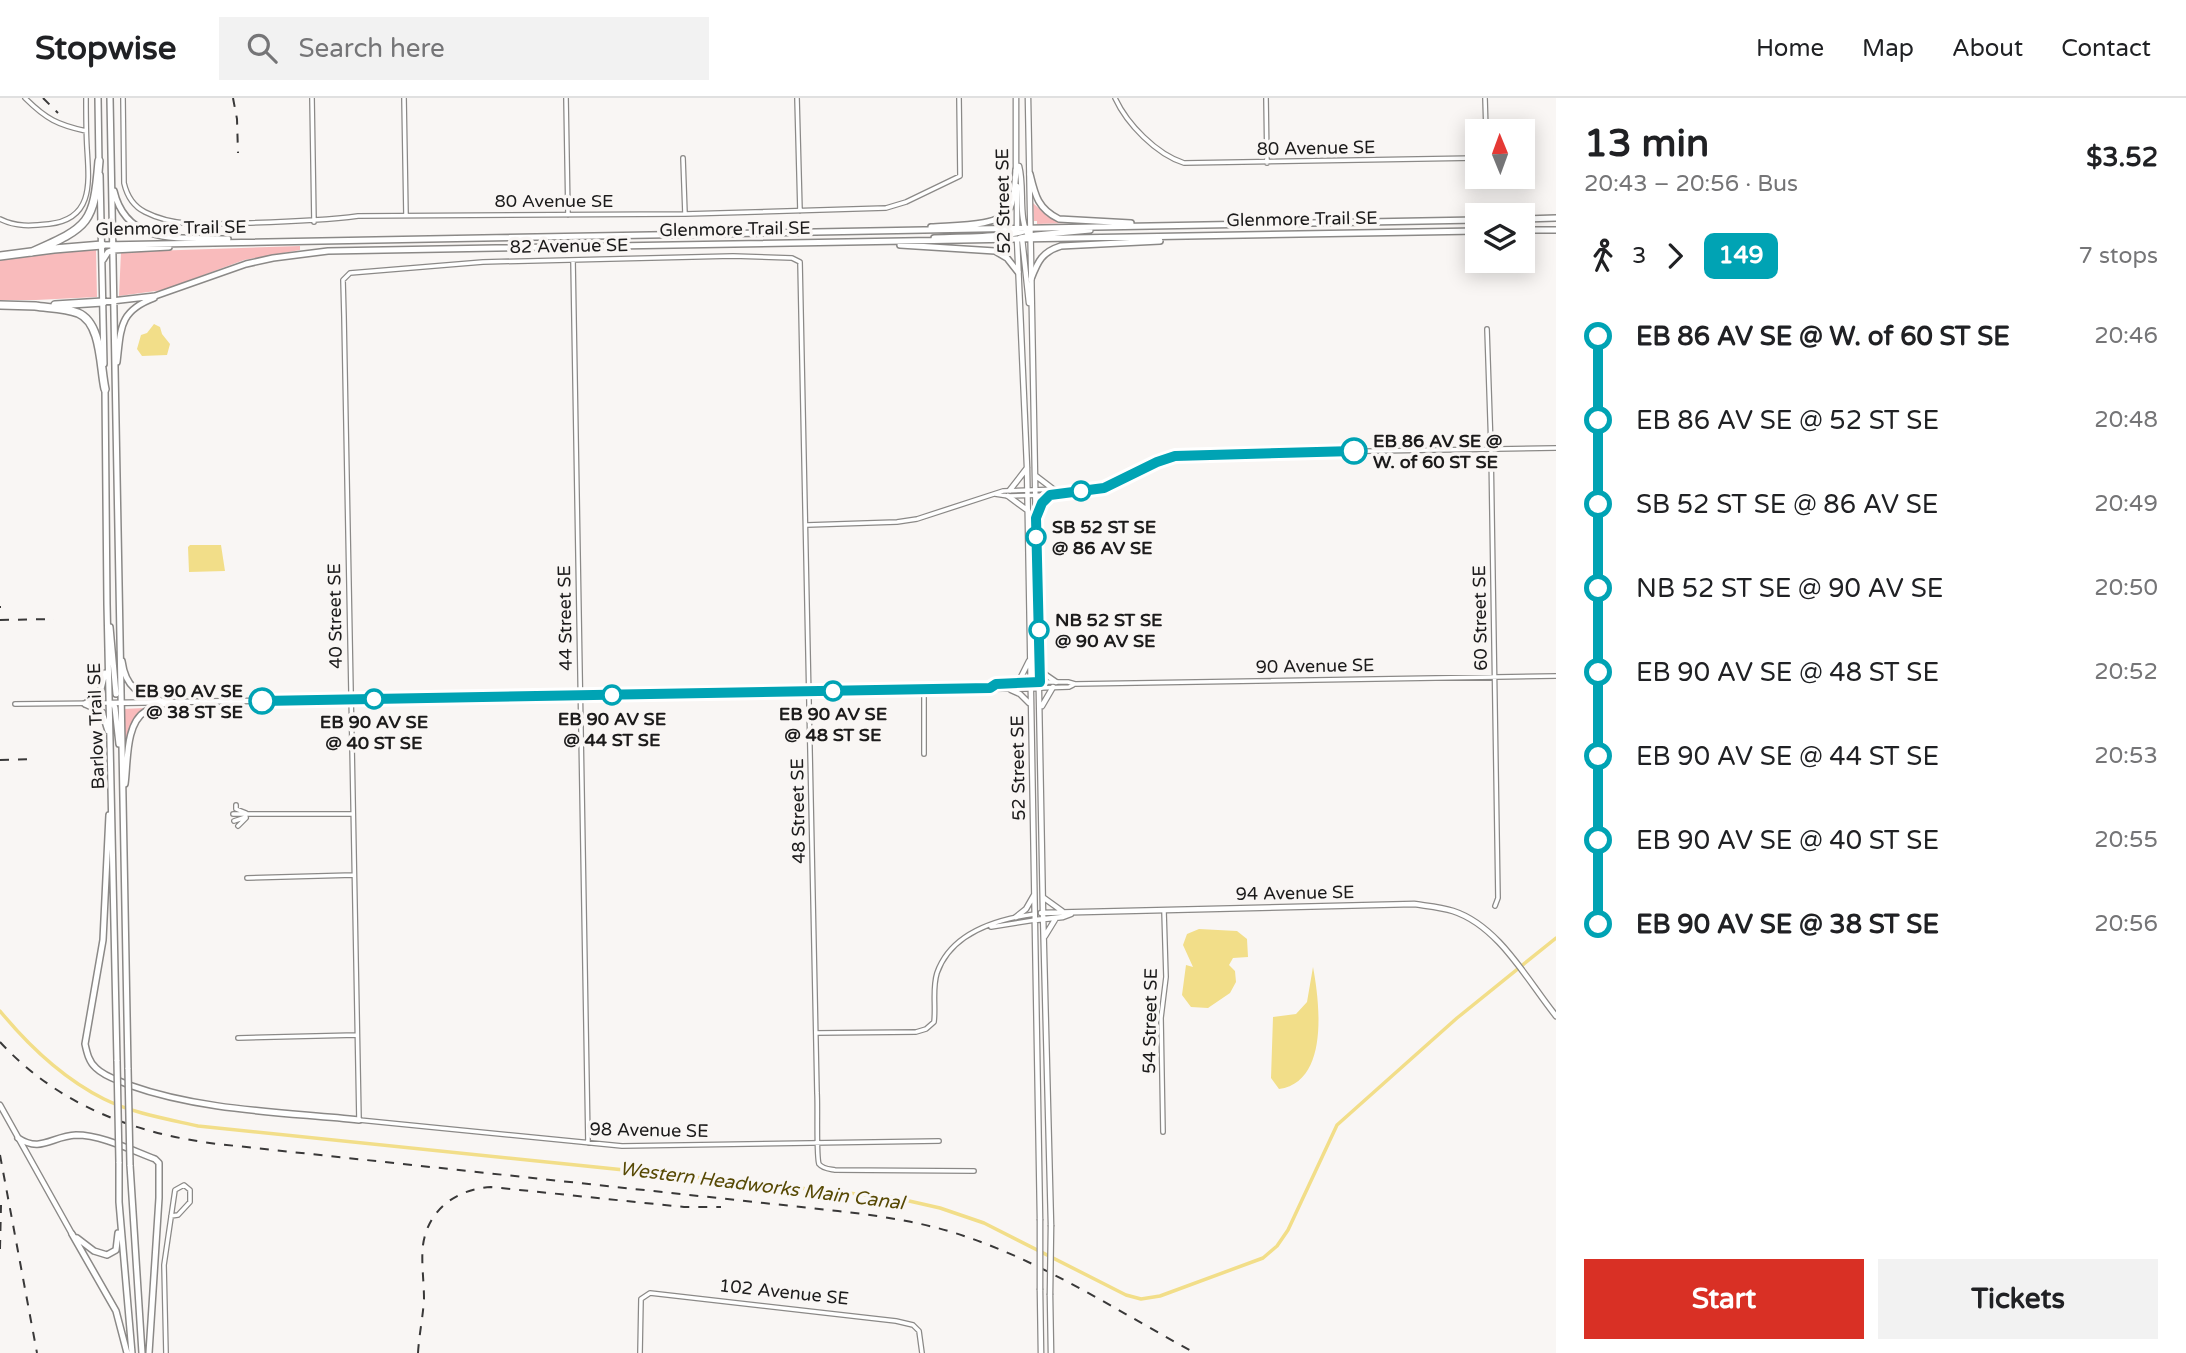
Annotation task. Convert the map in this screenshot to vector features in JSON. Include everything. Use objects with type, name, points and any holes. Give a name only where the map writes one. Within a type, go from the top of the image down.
[{"type":"highway","points":[[32,252],[67,237],[79,229],[89,217],[96,197],[99,161]]},
{"type":"highway","name":"Glenmore Trail SE","points":[[0,256],[103,245]]},
{"type":"highway","name":"Glenmore Trail SE","points":[[0,305],[103,302]]},
{"type":"highway","points":[[34,306],[77,313],[88,320],[96,332],[105,389]]},
{"type":"main road","name":"Barlow Trail SE","points":[[98,98],[103,245],[119,1202],[132,1353]]},
{"type":"main road","name":"Barlow Trail SE","points":[[110,98],[130,1165],[142,1353]]},
{"type":"main road","name":"52 Street SE","points":[[1016,98],[1016,170],[1031,279],[1051,1225],[1051,1353]]},
{"type":"main road","name":"52 Street SE","points":[[1028,98],[1030,174],[1018,272],[1027,467],[1041,1353]]},
{"type":"main road","points":[[1016,158],[1021,176],[1027,293],[1031,310]]},
{"type":"main road","points":[[888,231],[987,222],[1003,217],[1012,203],[1016,170]]},
{"type":"main road","points":[[112,174],[117,202],[136,227],[146,233],[249,242]]},
{"type":"main road","points":[[1030,174],[1039,204],[1059,219],[1147,226]]},
{"type":"main road","points":[[1535,219],[1556,219]]},
{"type":"main road","name":"Glenmore Trail SE","points":[[103,302],[172,291],[246,264],[296,253],[869,243],[1147,226],[1465,220]]},
{"type":"main road","points":[[1535,230],[1556,230]]},
{"type":"main road","name":"Glenmore Trail SE","points":[[103,245],[154,249],[200,243],[888,231],[1175,237],[1465,231]]},
{"type":"main road","points":[[1031,279],[1041,257],[1061,246],[1165,240],[1175,237]]},
{"type":"main road","points":[[869,243],[985,249],[1002,253],[1018,272]]},
{"type":"main road","points":[[103,261],[113,247]]},
{"type":"main road","points":[[114,382],[121,328],[127,315],[143,302],[172,291]]},
{"type":"main road","points":[[1010,490],[1027,467]]},
{"type":"main road","points":[[1035,475],[1053,489]]},
{"type":"main road","points":[[1036,518],[1042,503],[1050,495]]},
{"type":"main road","points":[[1008,496],[1027,510]]},
{"type":"main road","points":[[107,604],[120,703]]},
{"type":"main road","points":[[119,628],[124,672],[130,685],[141,694],[167,703]]},
{"type":"main road","points":[[85,704],[103,688],[108,654]]},
{"type":"main road","points":[[1014,683],[1021,677],[1031,657]]},
{"type":"main road","points":[[1040,671],[1056,682]]},
{"type":"main road","name":"90 Avenue SE","points":[[990,688],[996,684],[1040,685]]},
{"type":"main road","name":"90 Avenue SE","points":[[109,703],[1007,688],[1030,685]]},
{"type":"main road","points":[[1007,688],[1020,694],[1030,705]]},
{"type":"main road","points":[[1041,710],[1053,688]]},
{"type":"main road","points":[[109,703],[115,708],[122,758]]},
{"type":"main road","points":[[123,808],[132,730],[144,712],[167,703]]},
{"type":"main road","points":[[85,704],[102,712],[111,741]]},
{"type":"main road","points":[[111,787],[103,940],[85,1044],[94,1067],[109,1077],[160,1096],[359,1120]]},
{"type":"main road","points":[[1016,917],[1026,909],[1034,895]]},
{"type":"main road","points":[[1043,898],[1063,911]]},
{"type":"main road","name":"94 Avenue SE","points":[[1043,916],[1056,918],[1072,914],[1164,910],[1414,904],[1452,910],[1482,927],[1504,948],[1556,1016]]},
{"type":"main road","name":"94 Avenue SE","points":[[1035,917],[1063,911],[1072,914]]},
{"type":"main road","points":[[1044,940],[1056,918]]},
{"type":"main road","points":[[0,1105],[116,1311],[127,1353]]},
{"type":"main road","points":[[18,1138],[35,1146],[58,1138],[86,1136],[155,1159],[159,1163],[149,1353]]},
{"type":"main road","points":[[72,1234],[101,1254],[113,1254],[118,1244],[119,1202]]},
{"type":"street","points":[[25,98],[40,114],[58,125],[86,131]]},
{"type":"street","points":[[0,219],[23,226],[56,223],[80,210],[89,184],[86,98]]},
{"type":"street","name":"80 Avenue SE","points":[[122,98],[124,183],[127,194],[134,205],[144,212],[177,223],[314,222],[358,216],[568,216],[886,208],[906,202],[960,176],[959,98]]},
{"type":"street","points":[[312,98],[314,222]]},
{"type":"street","points":[[404,98],[406,215]]},
{"type":"street","points":[[566,98],[568,216]]},
{"type":"street","points":[[797,98],[800,211]]},
{"type":"street","name":"80 Avenue SE","points":[[1115,98],[1119,107],[1158,151],[1184,163],[1465,158]]},
{"type":"street","points":[[1266,98],[1267,163]]},
{"type":"street","points":[[1485,98],[1486,119]]},
{"type":"street","points":[[683,158],[685,214]]},
{"type":"street","name":"82 Avenue SE","points":[[343,280],[358,271],[452,263],[733,256],[798,260]]},
{"type":"street","name":"44 Street SE","points":[[573,260],[588,1144]]},
{"type":"street","name":"48 Street SE","points":[[798,260],[802,265],[818,1162],[822,1167],[835,1170],[974,1171]]},
{"type":"street","name":"40 Street SE","points":[[343,280],[359,1120]]},
{"type":"street","name":"60 Street SE","points":[[1487,329],[1495,677],[1498,898],[1495,906]]},
{"type":"street","points":[[807,525],[917,519],[983,496],[1010,490],[1035,492],[1104,488],[1175,456],[1556,448]]},
{"type":"street","points":[[1035,492],[1050,495],[1070,491]]},
{"type":"street","points":[[995,494],[1008,496],[1027,492]]},
{"type":"street","name":"90 Avenue SE","points":[[1040,685],[1056,682],[1075,684],[1556,676]]},
{"type":"street","name":"90 Avenue SE","points":[[1040,685],[1053,688],[1075,684]]},
{"type":"street","points":[[924,689],[924,754]]},
{"type":"street","name":"90 Avenue SE","points":[[16,704],[109,703]]},
{"type":"street","points":[[236,805],[236,809],[251,816]]},
{"type":"street","points":[[233,814],[353,814]]},
{"type":"street","points":[[234,821],[251,816]]},
{"type":"street","points":[[238,826],[251,816]]},
{"type":"street","points":[[247,878],[354,875]]},
{"type":"street","name":"54 Street SE","points":[[1163,1132],[1161,1018],[1166,977],[1164,910]]},
{"type":"street","name":"94 Avenue SE","points":[[816,1033],[916,1032],[926,1029],[934,1022],[935,984],[945,957],[969,934],[1016,917],[1035,917]]},
{"type":"street","name":"94 Avenue SE","points":[[985,928],[1035,917]]},
{"type":"street","points":[[238,1038],[357,1035]]},
{"type":"street","name":"98 Avenue SE","points":[[359,1120],[622,1146],[939,1141]]},
{"type":"street","points":[[166,1353],[164,1265],[175,1190],[184,1185],[190,1190],[190,1202],[178,1215],[172,1216]]},
{"type":"street","name":"102 Avenue SE","points":[[640,1353],[640,1309],[643,1296],[650,1293],[896,1321],[913,1325],[919,1331],[922,1353]]},
{"type":"shaded area","points":[[1033,203],[1047,216],[1068,223],[1037,224],[1037,221],[1034,221]]},
{"type":"shaded area","points":[[300,246],[300,250],[244,260],[163,290],[119,296],[121,252]]},
{"type":"shaded area","points":[[96,250],[97,297],[0,300],[0,260]]},
{"type":"shaded area","points":[[154,324],[160,327],[170,344],[167,355],[142,356],[137,349],[141,335],[147,333]]},
{"type":"shaded area","points":[[190,545],[221,545],[225,571],[189,572]]},
{"type":"shaded area","points":[[144,708],[132,724],[125,743],[123,709]]},
{"type":"shaded area","points":[[1199,929],[1237,931],[1247,939],[1248,957],[1233,958],[1229,965],[1235,971],[1236,982],[1230,993],[1208,1008],[1191,1007],[1182,995],[1186,965],[1193,967],[1183,945],[1187,934]]},
{"type":"shaded area","points":[[1313,967],[1319,1020],[1314,1057],[1306,1072],[1295,1083],[1279,1089],[1271,1078],[1273,1017],[1296,1014],[1307,1002]]},
{"type":"waterway","name":"Western Headworks Main Canal","points":[[0,1011],[35,1049],[75,1082],[115,1104],[150,1115],[198,1126],[896,1198],[940,1208],[984,1223],[1126,1295],[1141,1299],[1160,1296],[1263,1258],[1277,1246],[1288,1230],[1337,1125],[1457,1018],[1556,938]]},
{"type":"railway","points":[[43,98],[58,113]]},
{"type":"railway","points":[[233,98],[238,153]]},
{"type":"railway","points":[[0,620],[54,619]]},
{"type":"railway","points":[[0,760],[33,759]]},
{"type":"railway","points":[[0,1042],[47,1083],[73,1099],[128,1124],[187,1139],[838,1211],[933,1227],[964,1236],[1023,1260],[1195,1353]]},
{"type":"railway","points":[[0,1155],[37,1353]]},
{"type":"railway","points":[[418,1353],[424,1299],[422,1251],[426,1232],[438,1211],[456,1197],[491,1187],[684,1207],[721,1207]]},
{"type":"railway","points":[[0,1249],[1,1205]]},
{"type":"bus line","name":"149","points":[[262,701],[990,688],[996,684],[1040,682],[1036,518],[1042,503],[1050,495],[1104,488],[1175,456],[1354,451]]},
{"type":"place","name":"EB 86 AV SE @ W. of 60 ST SE","points":[[1354,451]]},
{"type":"place","name":"SB 52 ST SE @ 86 AV SE","points":[[1036,537]]},
{"type":"place","name":"NB 52 ST SE @ 90 AV SE","points":[[1039,630]]},
{"type":"place","name":"EB 90 AV SE @ 48 ST SE","points":[[833,691]]},
{"type":"place","name":"EB 90 AV SE @ 44 ST SE","points":[[612,695]]},
{"type":"place","name":"EB 90 AV SE @ 40 ST SE","points":[[374,699]]},
{"type":"place","name":"EB 90 AV SE @ 38 ST SE","points":[[262,701]]}]
